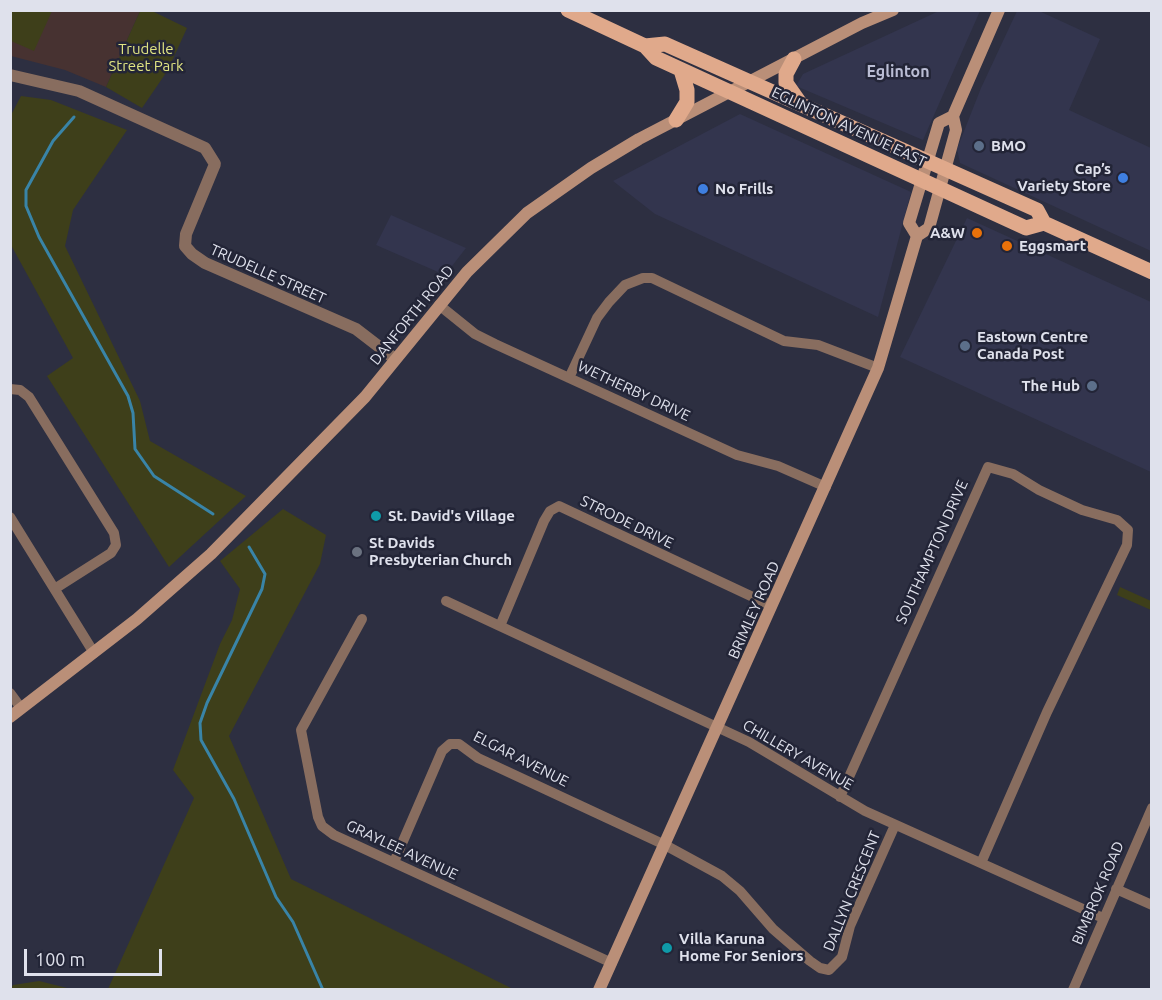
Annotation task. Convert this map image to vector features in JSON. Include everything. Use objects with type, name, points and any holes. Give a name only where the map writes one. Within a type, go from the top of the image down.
[{"type":"main road","name":"EGLINTON AVENUE EAST","points":[[568,10],[645,46],[656,58],[681,70],[1026,228],[1044,223]]},
{"type":"main road","name":"DANFORTH ROAD","points":[[10,717],[94,653],[211,554],[365,397],[485,252],[527,213],[604,159],[749,81],[893,10]]},
{"type":"main road","name":"BRIMLEY ROAD","points":[[600,990],[878,368],[916,236],[929,228],[956,130],[953,116],[997,12]]},
{"type":"main road","name":"EGLINTON AVENUE EAST","points":[[645,46],[665,44],[749,81],[1037,210],[1044,223],[1152,272]]},
{"type":"main road","points":[[794,58],[786,74],[786,83],[802,105]]},
{"type":"main road","points":[[676,120],[687,102],[687,90],[681,70]]},
{"type":"main road","name":"BRIMLEY ROAD","points":[[916,236],[909,223],[939,123],[953,116]]},
{"type":"street","name":"TRUDELLE STREET","points":[[10,75],[79,91],[204,148],[215,164],[186,234],[185,246],[192,254],[205,263],[356,329],[395,359]]},
{"type":"street","points":[[569,378],[597,318],[625,285],[643,278],[652,278],[784,341],[818,345],[878,368]]},
{"type":"street","name":"WETHERBY DRIVE","points":[[439,305],[475,334],[736,455],[778,466],[826,487]]},
{"type":"street","points":[[10,389],[20,390],[29,397],[114,533],[116,545],[111,553],[56,588]]},
{"type":"street","name":"SOUTHAMPTON DRIVE","points":[[840,797],[987,467],[1013,474],[1082,510],[1118,520],[1128,530],[1126,545],[1047,712],[981,863]]},
{"type":"street","name":"STRODE DRIVE","points":[[500,626],[544,521],[550,511],[559,506],[772,606]]},
{"type":"street","points":[[10,517],[56,588],[94,653]]},
{"type":"street","name":"CHILLERY AVENUE","points":[[446,602],[781,759],[840,797],[895,825],[1103,918]]},
{"type":"street","name":"GRAYLEE AVENUE","points":[[362,619],[300,735],[322,826],[334,835],[612,963]]},
{"type":"street","points":[[10,693],[21,708]]},
{"type":"street","name":"ELGAR AVENUE","points":[[394,862],[442,751],[450,744],[466,747],[478,758],[665,845]]},
{"type":"street","name":"BIMBROK ROAD","points":[[1073,990],[1152,808]]},
{"type":"street","name":"DALLYN CRESCENT","points":[[665,845],[722,876],[740,891],[782,937],[820,968],[829,970],[842,957],[850,926],[895,825]]},
{"type":"street","points":[[1116,889],[1152,905]]},
{"type":"shaded area","points":[[10,11],[140,11],[106,87],[65,70],[11,56]]},
{"type":"shaded area","points":[[939,11],[980,11],[923,140],[796,86],[803,74]]},
{"type":"shaded area","points":[[1017,11],[1039,11],[1100,39],[1069,110],[1151,148],[1151,251],[960,163],[957,149],[981,88]]},
{"type":"shaded area","points":[[740,114],[911,192],[878,317],[655,214],[613,181]]},
{"type":"shaded area","points":[[391,215],[466,248],[445,275],[376,245]]},
{"type":"shaded area","points":[[967,218],[1151,302],[1151,472],[900,357]]},
{"type":"green space","points":[[11,10],[52,11],[34,51],[11,41]]},
{"type":"green space","name":"Trudelle Street Park","points":[[140,11],[152,11],[187,28],[168,70],[142,108],[106,87]]},
{"type":"green space","points":[[21,96],[51,100],[127,130],[73,210],[65,246],[140,401],[150,441],[246,496],[169,567],[47,376],[73,358],[11,245],[11,115]]},
{"type":"green space","points":[[283,509],[326,535],[320,564],[229,736],[291,879],[513,989],[108,989],[194,798],[173,770],[220,644],[232,620],[240,589],[220,561]]},
{"type":"green space","points":[[1120,587],[1151,601],[1151,610],[1117,595]]},
{"type":"green space","points":[[39,981],[71,989],[11,989],[13,985]]},
{"type":"waterway","points":[[74,117],[53,141],[26,190],[26,206],[39,237],[128,396],[133,413],[135,449],[154,476],[213,514]]},
{"type":"waterway","points":[[249,547],[265,574],[262,589],[207,703],[200,723],[201,740],[234,799],[276,897],[293,922],[323,990]]},
{"type":"place","name":"BMO","points":[[979,146]]},
{"type":"place","name":"Cap’s Variety Store","points":[[1123,178]]},
{"type":"place","name":"No Frills","points":[[703,189]]},
{"type":"place","name":"A&W","points":[[977,233]]},
{"type":"place","name":"Eggsmart","points":[[1007,246]]},
{"type":"place","name":"Eastown Centre Canada Post","points":[[965,346]]},
{"type":"place","name":"The Hub","points":[[1092,386]]},
{"type":"place","name":"St. David's Village","points":[[376,516]]},
{"type":"place","name":"St Davids Presbyterian Church","points":[[357,552]]},
{"type":"place","name":"Villa Karuna Home For Seniors","points":[[667,948]]},
{"type":"district","name":"Eglinton","points":[[898,72]]}]
